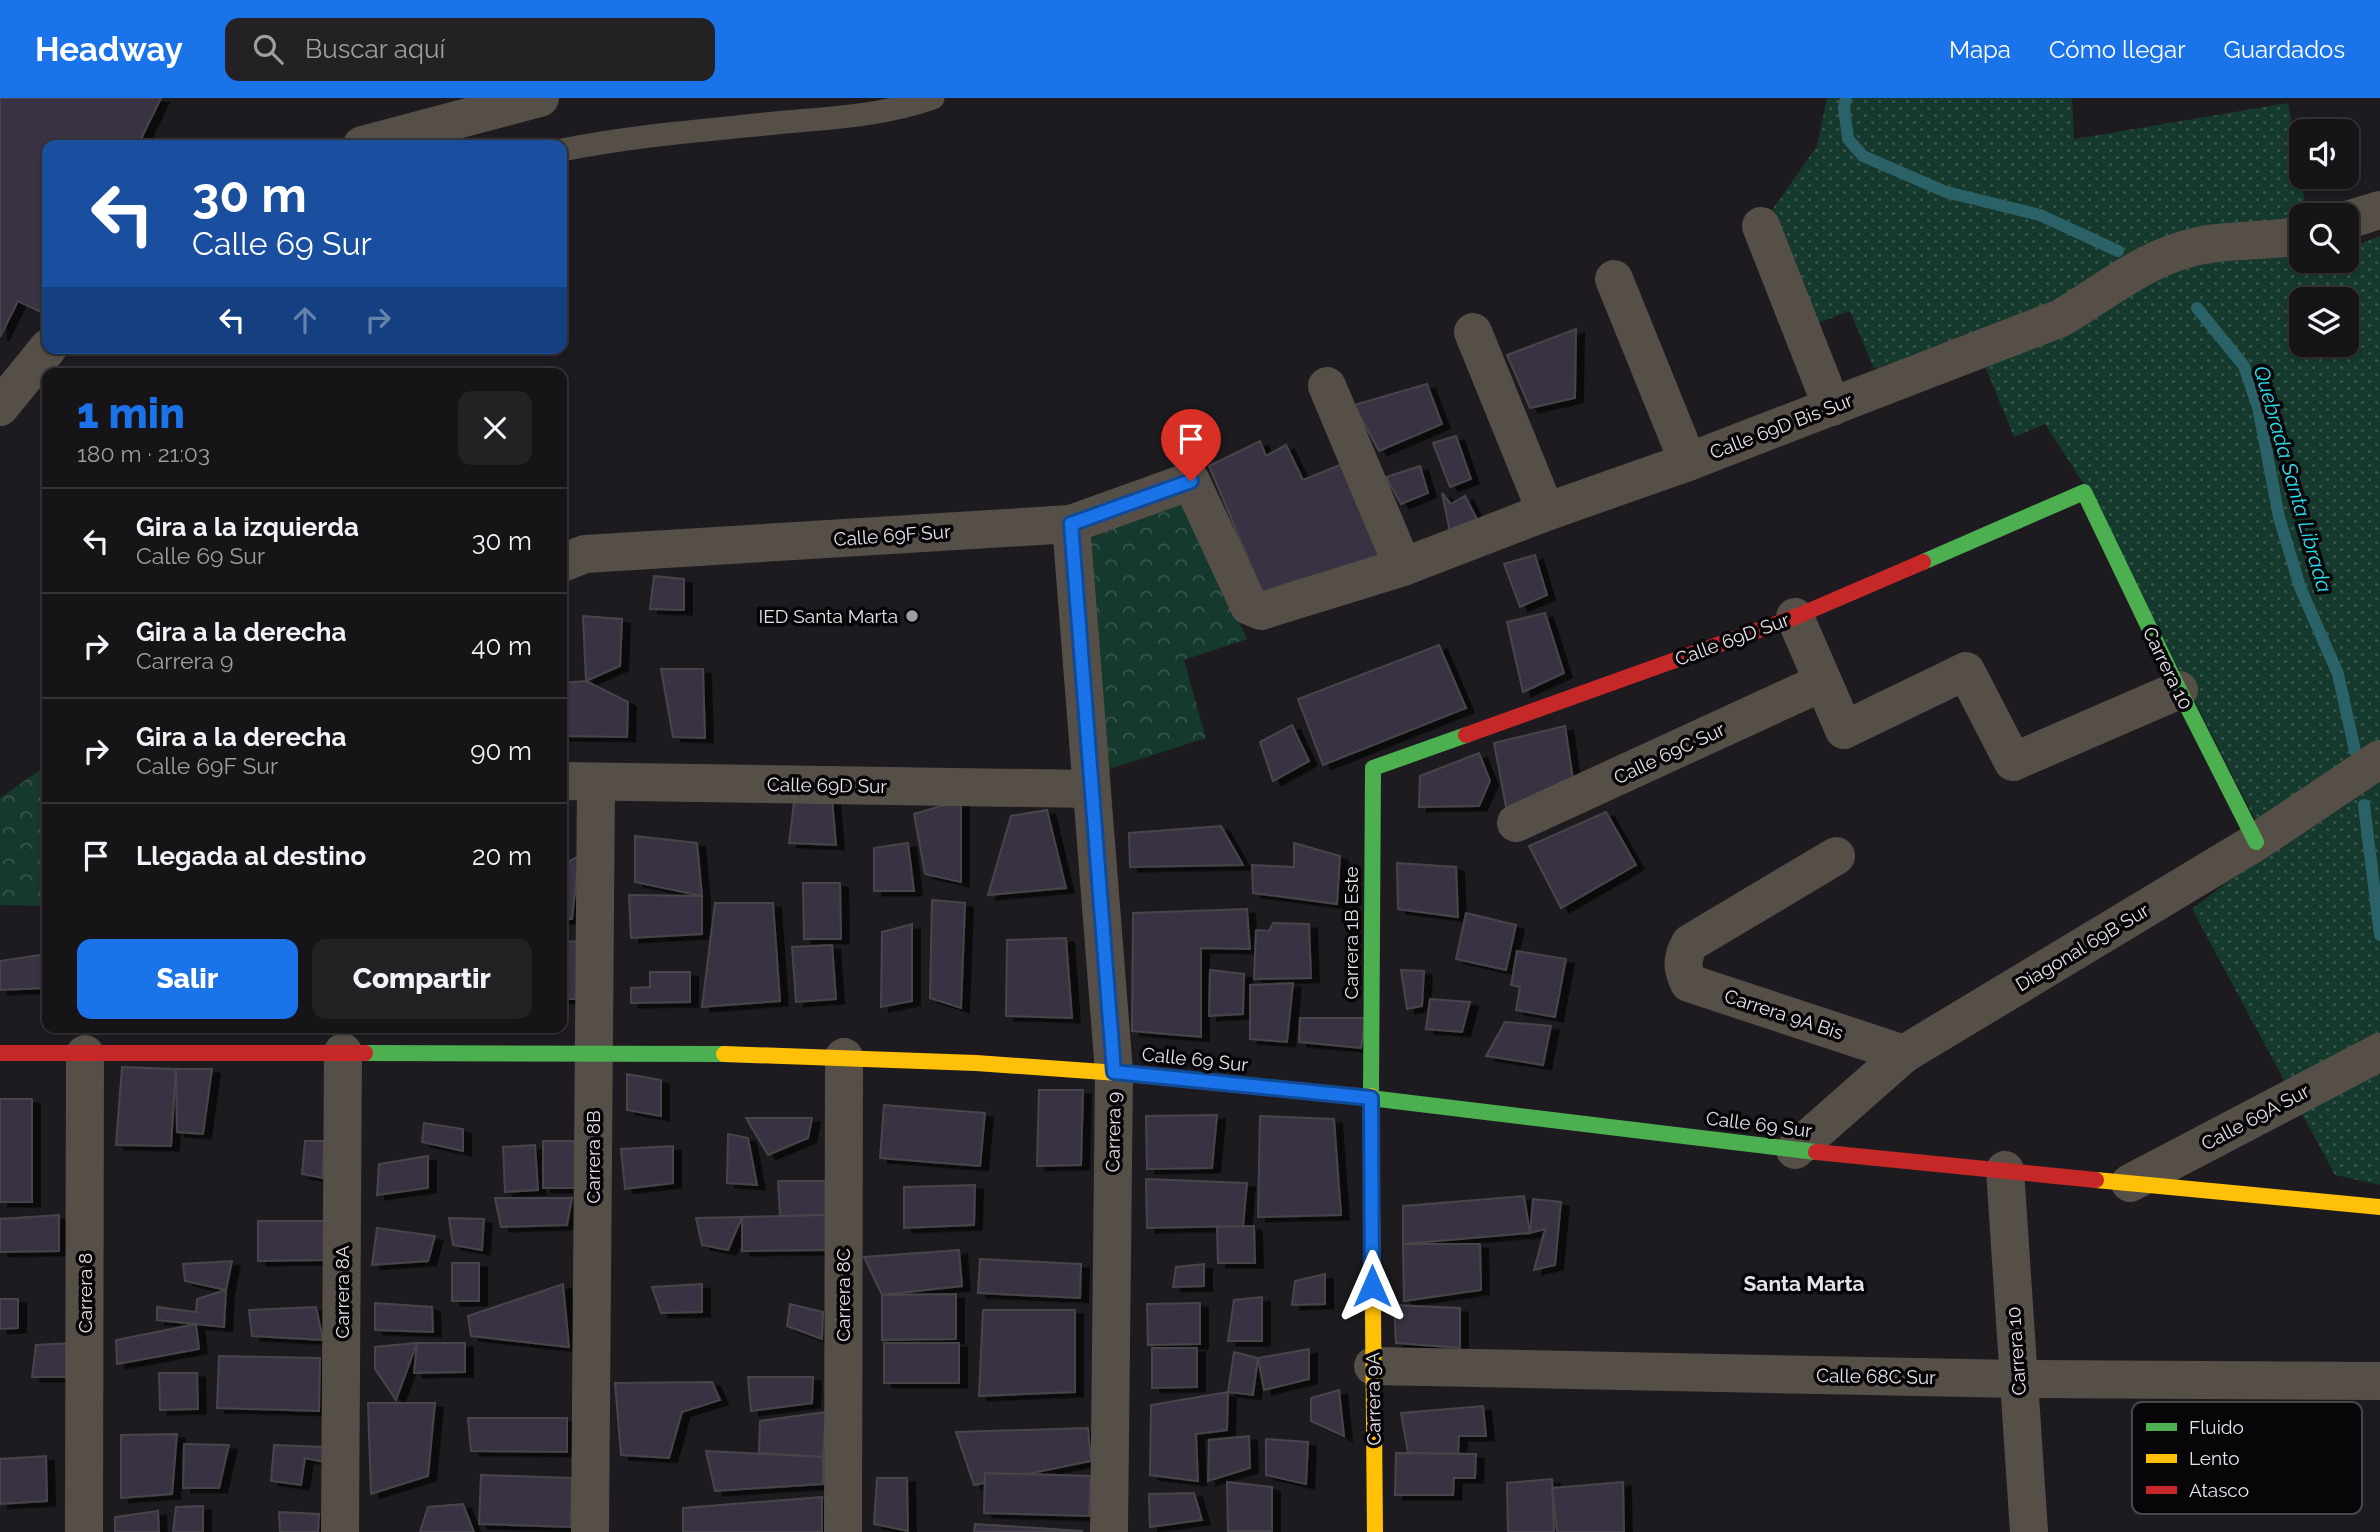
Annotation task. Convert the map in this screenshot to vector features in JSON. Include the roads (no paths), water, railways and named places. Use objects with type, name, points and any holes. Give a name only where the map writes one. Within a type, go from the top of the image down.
[{"type":"street","points":[[381,140],[540,98]]},
{"type":"street","points":[[2359,216],[2380,210]]},
{"type":"street","points":[[1761,226],[1832,407]]},
{"type":"street","name":"Calle 69D Bis Sur","points":[[1254,610],[1261,611],[1403,567],[1546,512],[1688,462],[2061,318],[2135,270],[2161,257],[2228,240],[2260,240],[2289,236]]},
{"type":"street","points":[[1614,279],[1688,462]]},
{"type":"street","points":[[1473,332],[1546,512]]},
{"type":"street","points":[[0,407],[43,354]]},
{"type":"street","points":[[1327,386],[1403,567]]},
{"type":"street","name":"Calle 69F Sur","points":[[573,559],[1071,524],[1191,481],[1249,606],[1254,610]]},
{"type":"street","name":"Calle 69D Sur","points":[[1373,768],[1795,617],[2084,492]]},
{"type":"street","name":"Carrera 10","points":[[2084,492],[2256,842]]},
{"type":"street","name":"Carrera 9","points":[[1071,524],[1114,1072],[1109,1532]]},
{"type":"street","points":[[1795,617],[1844,730],[1966,671],[2013,762],[2179,690]]},
{"type":"street","name":"Calle 69C Sur","points":[[1516,823],[1823,682]]},
{"type":"street","name":"Diagonal 69B Sur","points":[[1795,1150],[1904,1054],[2256,842],[2380,759]]},
{"type":"street","name":"Carrera 1B Este","points":[[1371,1098],[1373,768]]},
{"type":"street","name":"Calle 69D Sur","points":[[579,781],[1091,789]]},
{"type":"street","name":"Carrera 8B","points":[[579,781],[594,1054],[590,1532]]},
{"type":"street","name":"Carrera 9A Bis","points":[[1836,856],[1690,943],[1682,958],[1683,971],[1689,982],[1904,1054]]},
{"type":"street","name":"Calle 69 Sur","points":[[0,1053],[343,1052],[844,1057],[1114,1072],[1371,1098],[1795,1150],[2380,1207]]},
{"type":"street","name":"Carrera 8A","points":[[340,1532],[343,1052]]},
{"type":"street","name":"Carrera 8","points":[[84,1532],[85,1054]]},
{"type":"street","name":"Calle 69A Sur","points":[[2130,1183],[2377,1054]]},
{"type":"street","name":"Carrera 8C","points":[[843,1532],[844,1057]]},
{"type":"street","name":"Carrera 9A","points":[[1371,1098],[1376,1532]]},
{"type":"street","name":"Carrera 10","points":[[2005,1170],[2029,1532]]},
{"type":"street","name":"Calle 68C Sur","points":[[1373,1366],[2018,1379],[2380,1381]]},
{"type":"lane","points":[[567,149],[622,138],[864,115],[910,106],[933,98]]},
{"type":"waterway","name":"Quebrada Santa Librada","points":[[1846,98],[1844,108],[1848,139],[1863,156],[1946,192],[2040,215],[2118,251]]},
{"type":"waterway","name":"Quebrada Santa Librada","points":[[2197,308],[2244,366],[2258,407],[2279,517],[2300,587],[2338,674],[2355,751]]},
{"type":"waterway","name":"Quebrada Santa Librada","points":[[2364,805],[2380,935]]},
{"type":"place","name":"IED Santa Marta","points":[[912,616]]},
{"type":"district","name":"Santa Marta","points":[[1804,1283]]}]
